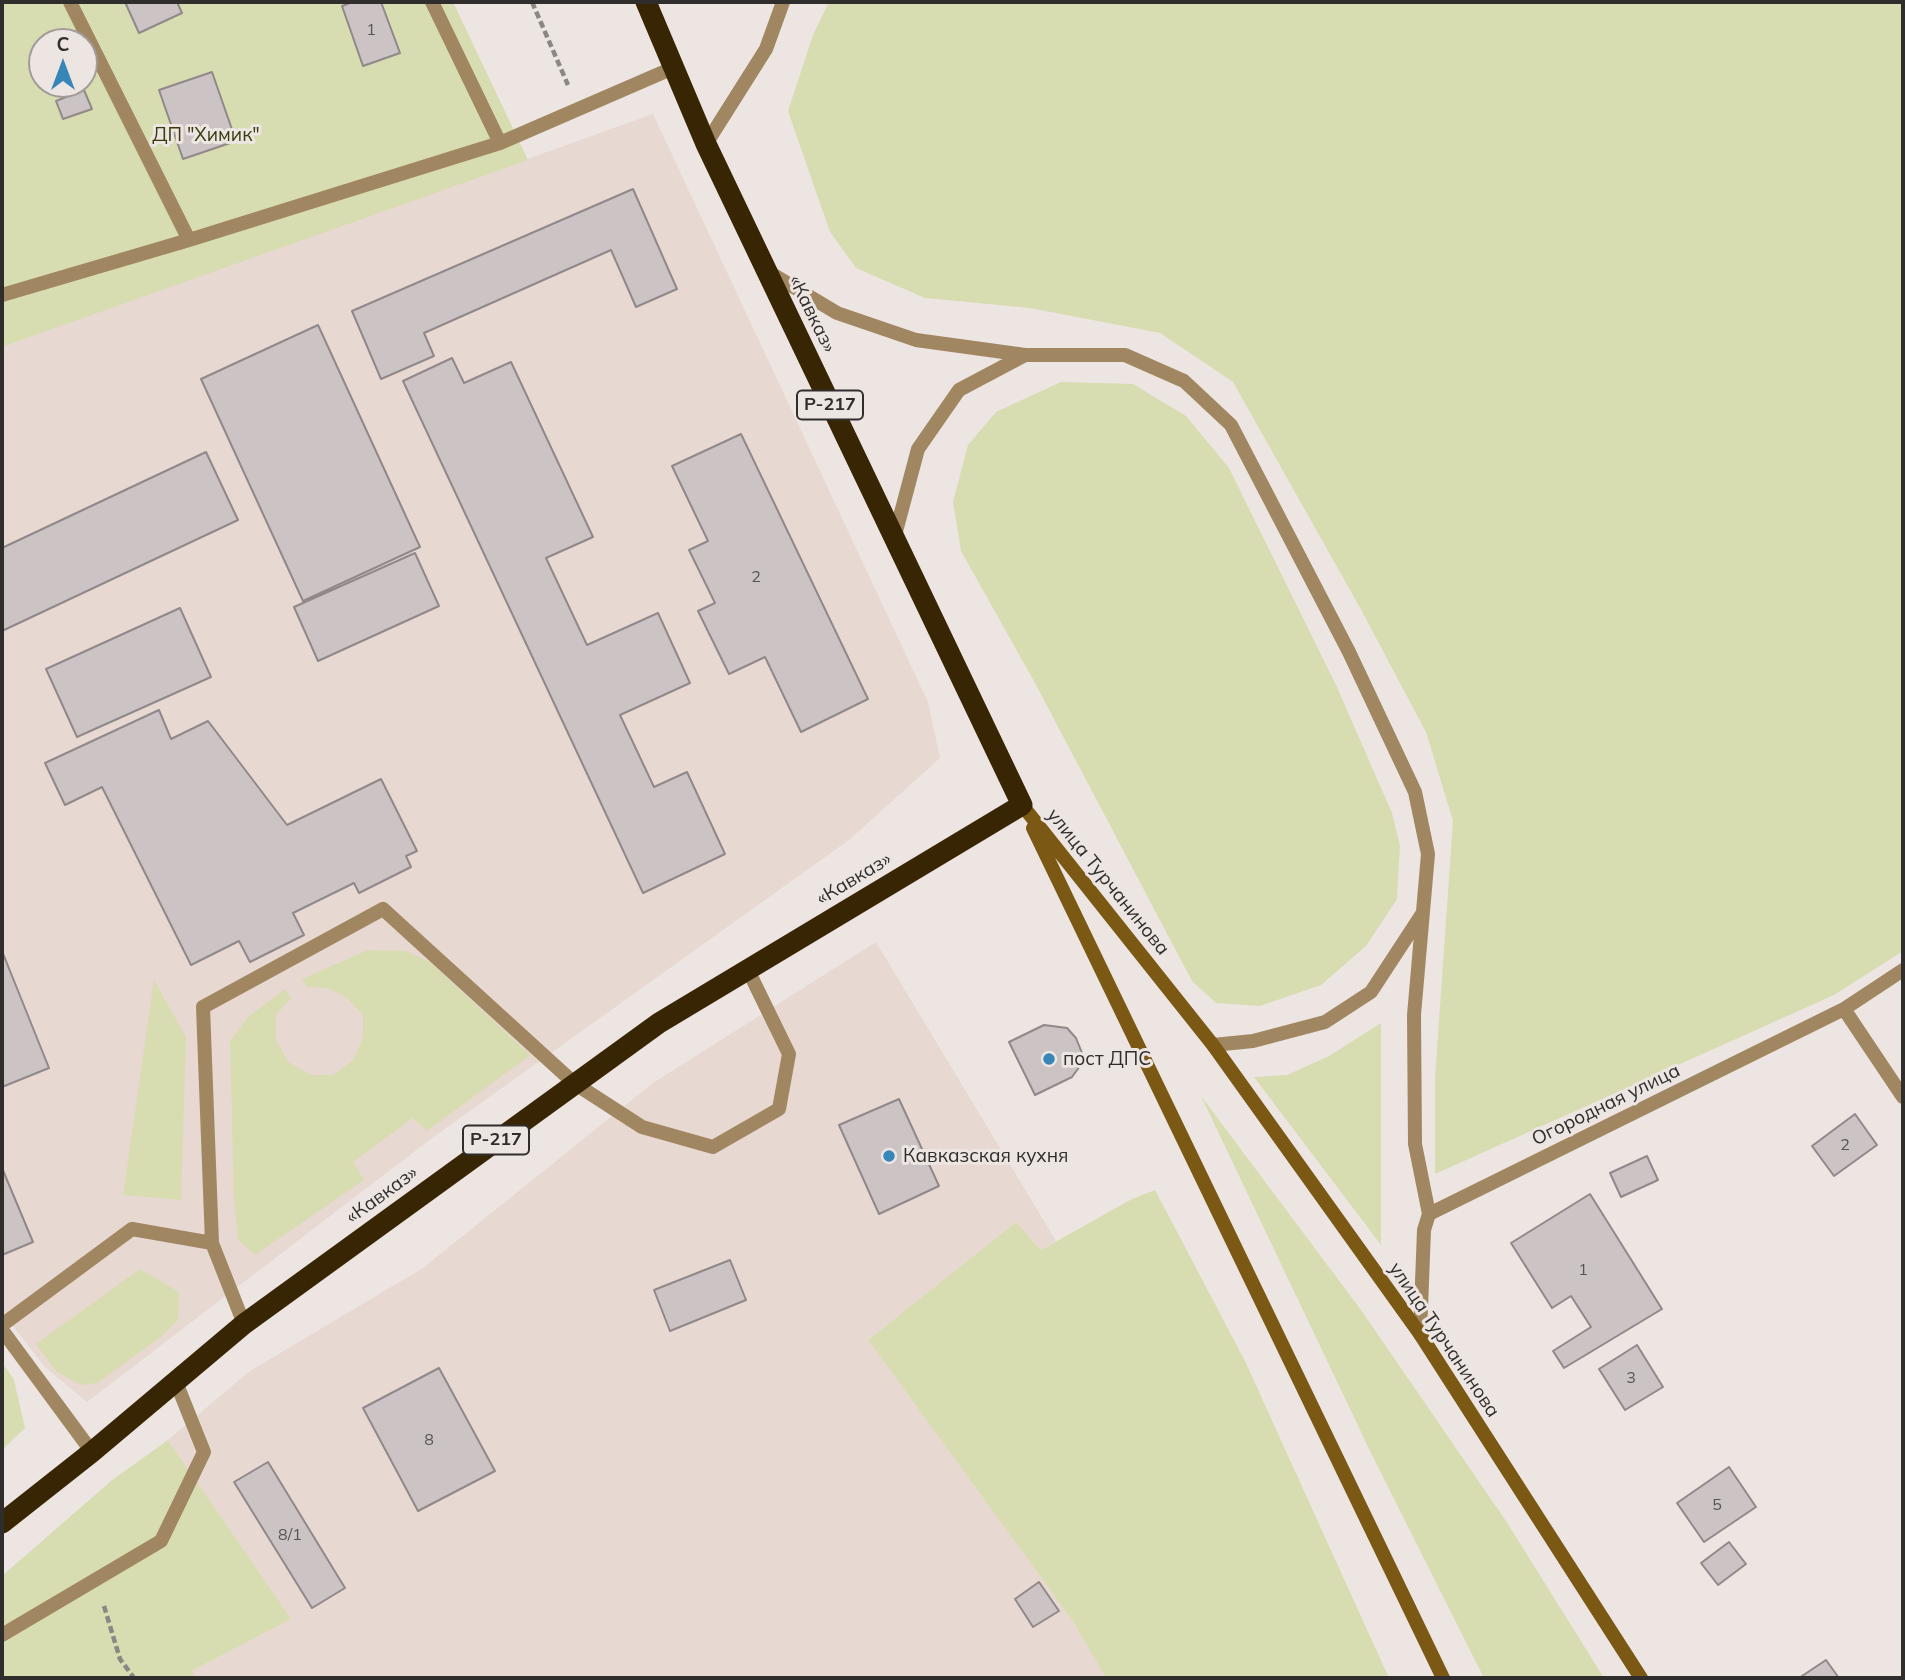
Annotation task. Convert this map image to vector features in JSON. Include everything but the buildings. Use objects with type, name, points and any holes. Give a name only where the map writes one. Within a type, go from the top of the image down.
[{"type":"highway","name":"«Кавказ»","points":[[2,1523],[92,1452],[244,1324],[659,1023],[1022,804],[706,144],[646,2]]},
{"type":"street","points":[[70,2],[190,240]]},
{"type":"street","points":[[432,2],[500,143]]},
{"type":"street","points":[[706,144],[766,49],[783,2]]},
{"type":"street","points":[[2,295],[190,240],[500,143],[673,68]]},
{"type":"street","points":[[766,271],[837,313],[916,340],[1025,355],[1125,355],[1184,381],[1231,425],[1349,652],[1415,792],[1428,854],[1414,1015],[1415,1144],[1429,1214],[1424,1230],[1420,1334]]},
{"type":"street","points":[[894,539],[918,449],[959,390],[1025,355]]},
{"type":"street","name":"улица Турчанинова","points":[[1022,804],[1213,1045],[1420,1334],[1641,1678]]},
{"type":"street","name":"улица Турчанинова","points":[[1022,804],[1443,1678]]},
{"type":"street","points":[[244,1324],[212,1243],[203,1007],[383,909],[574,1083],[642,1127],[713,1147],[779,1109],[789,1054],[748,970]]},
{"type":"street","points":[[1213,1045],[1253,1041],[1325,1022],[1371,992],[1423,913]]},
{"type":"street","name":"Огородная улица","points":[[1429,1214],[1844,1009],[1903,970]]},
{"type":"street","points":[[1844,1009],[1903,1097]]},
{"type":"street","points":[[92,1452],[2,1328],[132,1230],[212,1243]]},
{"type":"street","points":[[2,1634],[161,1541],[204,1452],[176,1382]]},
{"type":"path","points":[[532,2],[577,108]]},
{"type":"path","points":[[95,1580],[120,1659],[134,1678]]},
{"type":"shaded area","points":[[653,114],[928,702],[940,758],[849,840],[432,1138],[87,1402],[45,1367],[2,1312],[2,347]]},
{"type":"shaded area","points":[[876,942],[1056,1241],[1041,1250],[1016,1222],[868,1340],[1072,1620],[1106,1678],[195,1678],[191,1672],[290,1619],[168,1440],[250,1371],[423,1268],[653,1083]]},
{"type":"green space","name":"ДП \"Химик\"","points":[[2,2],[453,2],[528,160],[2,347]]},
{"type":"green space","points":[[829,2],[1903,2],[1903,951],[1834,995],[1435,1174],[1435,1078],[1453,821],[1426,732],[1359,606],[1233,382],[1160,333],[1030,308],[925,298],[856,268],[830,232],[788,111],[813,35]]},
{"type":"green space","points":[[1061,382],[1133,384],[1186,416],[1229,468],[1336,685],[1392,813],[1400,846],[1397,899],[1366,946],[1321,985],[1260,1006],[1216,1003],[1192,981],[1035,683],[961,551],[953,502],[968,445],[996,412]]},
{"type":"green space","points":[[368,950],[406,951],[430,962],[530,1055],[427,1131],[413,1118],[353,1162],[364,1180],[255,1255],[238,1239],[234,1201],[230,1041],[248,1017],[285,989],[291,998],[276,1015],[276,1040],[288,1062],[311,1075],[333,1075],[353,1060],[363,1038],[363,1015],[346,997],[328,988],[307,987],[302,979]]},
{"type":"green space","points":[[154,980],[186,1037],[181,1200],[123,1195]]},
{"type":"green space","points":[[1381,1023],[1381,1245],[1254,1077],[1287,1075],[1329,1056]]},
{"type":"green space","points":[[1201,1096],[1361,1310],[1506,1521],[1604,1678],[1484,1678],[1372,1455]]},
{"type":"green space","points":[[1155,1190],[1245,1361],[1389,1678],[1106,1678],[1072,1620],[868,1340],[1016,1222],[1041,1250],[1132,1199]]},
{"type":"green space","points":[[140,1269],[179,1292],[178,1320],[162,1336],[97,1383],[81,1385],[57,1372],[36,1344]]},
{"type":"green space","points":[[2,1362],[14,1380],[25,1428],[2,1450]]},
{"type":"green space","points":[[168,1440],[291,1619],[192,1671],[195,1678],[2,1678],[2,1576],[111,1481]]},
{"type":"place","name":"пост ДПС","points":[[1049,1059]]},
{"type":"place","name":"Кавказская кухня","points":[[889,1156]]}]
